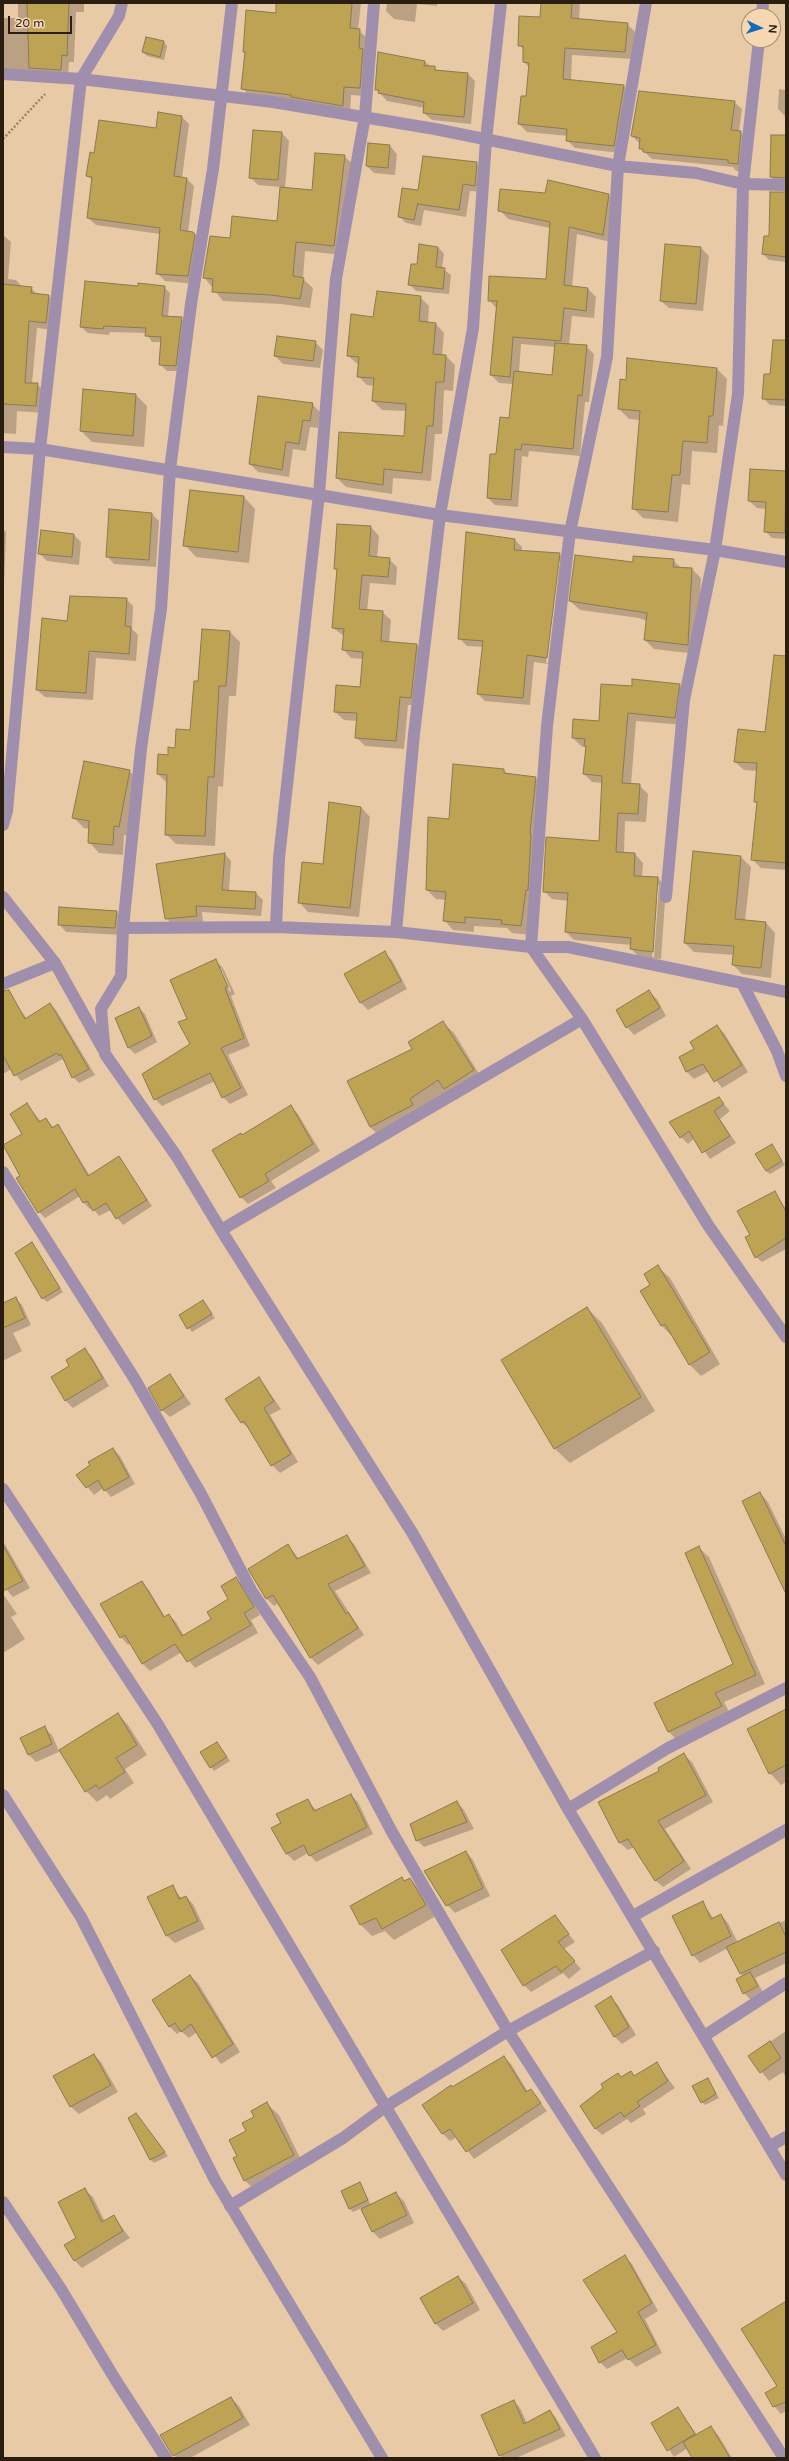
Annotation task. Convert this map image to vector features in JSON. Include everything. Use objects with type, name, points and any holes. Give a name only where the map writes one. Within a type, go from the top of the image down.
[{"type":"street","points":[[3,825],[7,811],[40,449],[81,79],[119,16],[122,3]]},
{"type":"street","points":[[105,1054],[101,1009],[121,976],[123,928],[141,749],[161,609],[170,470],[190,304],[213,168],[232,3]]},
{"type":"street","points":[[276,928],[279,858],[319,494],[336,279],[365,116],[374,3]]},
{"type":"street","points":[[396,932],[414,734],[440,514],[473,328],[486,140],[501,3]]},
{"type":"street","points":[[646,3],[618,166],[607,357],[570,532],[547,726],[530,947],[582,1019],[708,1225],[786,1337]]},
{"type":"street","points":[[666,897],[684,700],[715,550],[738,394],[743,184],[758,48]]},
{"type":"street","points":[[3,74],[60,77],[222,94],[365,116],[486,140],[558,152],[618,166],[696,173],[743,184],[786,185]]},
{"type":"street","points":[[3,447],[40,449],[440,514],[715,550],[786,562]]},
{"type":"street","points":[[3,897],[55,963],[105,1054],[177,1157],[221,1230],[413,1534],[568,1809],[654,1951],[786,2175]]},
{"type":"street","points":[[123,928],[276,928],[396,932],[530,947],[568,947],[786,992]]},
{"type":"street","points":[[3,984],[55,963]]},
{"type":"street","points":[[742,983],[777,1051],[786,1076]]},
{"type":"street","points":[[221,1230],[582,1019]]},
{"type":"street","points":[[3,1172],[138,1384],[201,1494],[251,1590],[310,1677],[392,1832],[508,2031],[784,2458]]},
{"type":"street","points":[[3,1489],[157,1723],[595,2458]]},
{"type":"street","points":[[568,1809],[668,1748],[786,1688]]},
{"type":"street","points":[[3,1796],[81,1917],[230,2206],[382,2458]]},
{"type":"street","points":[[633,1916],[786,1830]]},
{"type":"street","points":[[230,2206],[343,2138],[385,2107],[508,2031],[654,1951]]},
{"type":"street","points":[[704,2036],[786,1983]]},
{"type":"street","points":[[770,2146],[786,2137]]},
{"type":"street","points":[[3,2202],[61,2289],[115,2379],[166,2458]]},
{"type":"path","points":[[3,139],[60,77]]},
{"type":"building","points":[[27,3],[69,3],[67,56],[62,55],[61,70],[29,68]]},
{"type":"building","points":[[276,3],[352,3],[350,28],[360,29],[359,48],[363,49],[360,88],[344,87],[343,106],[291,97],[291,95],[241,89],[245,52],[243,52],[246,10],[276,13]]},
{"type":"building","points":[[541,3],[572,3],[571,18],[628,23],[625,52],[565,48],[563,79],[624,85],[614,146],[566,141],[567,129],[518,124],[521,96],[526,96],[529,63],[523,62],[523,46],[518,46],[519,16],[540,17]]},
{"type":"building","points":[[146,37],[164,41],[160,57],[142,52]]},
{"type":"building","points":[[378,52],[425,61],[424,66],[435,66],[435,70],[468,73],[464,117],[423,113],[424,102],[378,93],[379,90],[375,90]]},
{"type":"building","points":[[639,91],[735,101],[731,130],[741,131],[738,164],[728,163],[728,160],[643,152],[643,149],[639,149],[640,138],[631,136]]},
{"type":"building","points":[[158,112],[182,116],[174,176],[187,178],[180,230],[193,232],[195,235],[188,276],[156,274],[160,228],[87,218],[92,177],[86,176],[90,152],[94,153],[99,120],[156,128]]},
{"type":"building","points":[[253,130],[282,132],[278,180],[249,178]]},
{"type":"building","points":[[771,135],[786,135],[786,178],[770,177]]},
{"type":"building","points":[[368,143],[390,145],[388,168],[366,166]]},
{"type":"building","points":[[315,153],[345,155],[334,246],[296,242],[293,276],[304,278],[300,299],[271,295],[212,292],[213,279],[203,278],[210,236],[230,238],[232,216],[277,221],[280,187],[312,190]]},
{"type":"building","points":[[423,156],[477,162],[475,186],[463,184],[459,210],[418,204],[414,220],[398,217],[402,188],[418,190]]},
{"type":"building","points":[[548,180],[609,194],[603,235],[569,227],[564,285],[588,288],[586,311],[564,308],[561,341],[513,337],[510,377],[490,375],[497,301],[488,301],[489,276],[546,279],[550,222],[498,211],[500,189],[545,193]]},
{"type":"building","points":[[770,192],[786,192],[786,257],[762,254],[764,236],[769,236]]},
{"type":"building","points":[[419,244],[438,247],[436,267],[445,268],[443,289],[408,285],[411,264],[417,264]]},
{"type":"building","points":[[665,244],[701,247],[696,304],[660,301]]},
{"type":"building","points":[[85,281],[138,286],[138,283],[165,286],[162,316],[182,317],[176,366],[159,365],[161,337],[145,336],[146,328],[104,326],[103,329],[80,327]]},
{"type":"building","points":[[3,284],[32,287],[31,293],[49,295],[46,323],[29,321],[25,383],[38,383],[36,406],[3,404]]},
{"type":"building","points":[[377,291],[421,296],[419,321],[436,323],[433,354],[446,355],[444,382],[436,382],[433,426],[427,426],[422,473],[384,469],[383,485],[336,478],[339,432],[404,436],[406,404],[372,401],[374,378],[357,377],[359,357],[347,356],[351,314],[373,317]]},
{"type":"building","points":[[277,336],[316,341],[313,361],[274,356]]},
{"type":"building","points":[[773,340],[786,340],[786,400],[762,399],[764,374],[770,374]]},
{"type":"building","points":[[555,343],[587,345],[582,396],[578,395],[573,449],[522,444],[521,450],[515,449],[511,500],[487,498],[490,454],[496,454],[500,417],[509,418],[514,371],[552,375]]},
{"type":"building","points":[[627,358],[717,368],[713,416],[709,416],[707,443],[683,441],[680,475],[672,475],[668,512],[632,509],[640,411],[618,409],[620,379],[626,380]]},
{"type":"building","points":[[83,389],[136,394],[133,436],[80,431]]},
{"type":"building","points":[[258,396],[313,403],[310,421],[303,420],[299,444],[286,442],[282,470],[249,464]]},
{"type":"building","points":[[750,469],[786,471],[785,533],[764,532],[766,502],[748,501]]},
{"type":"building","points":[[190,490],[244,496],[238,552],[183,546]]},
{"type":"building","points":[[109,509],[152,513],[149,560],[106,557]]},
{"type":"building","points":[[337,524],[371,526],[369,556],[390,558],[388,577],[362,575],[359,609],[383,611],[381,641],[417,644],[411,698],[400,697],[396,741],[355,738],[357,713],[334,712],[336,685],[360,687],[363,652],[342,650],[344,629],[332,628],[337,569],[334,569]]},
{"type":"building","points":[[41,530],[74,534],[72,557],[38,554]]},
{"type":"building","points":[[466,532],[515,539],[514,550],[560,553],[547,658],[527,655],[523,698],[477,694],[483,641],[458,639]]},
{"type":"building","points":[[575,555],[633,562],[633,556],[674,559],[673,567],[692,568],[688,645],[644,640],[647,613],[569,601]]},
{"type":"building","points":[[70,596],[127,598],[125,626],[131,627],[129,654],[89,651],[86,693],[36,690],[42,618],[67,621]]},
{"type":"building","points":[[202,629],[230,631],[226,686],[219,686],[214,777],[208,777],[205,836],[165,835],[167,775],[157,774],[158,754],[168,755],[168,747],[175,748],[176,729],[190,730],[194,681],[198,681]]},
{"type":"building","points":[[774,655],[786,656],[786,863],[751,860],[757,802],[754,802],[757,763],[734,762],[738,729],[765,732]]},
{"type":"building","points":[[632,679],[680,684],[675,718],[628,713],[622,783],[640,784],[638,814],[618,813],[616,852],[635,853],[634,876],[658,877],[653,952],[630,949],[631,938],[565,932],[568,893],[543,892],[546,837],[599,841],[602,776],[583,774],[586,746],[584,746],[585,739],[572,738],[573,719],[599,721],[601,684],[632,686]]},
{"type":"building","points":[[84,761],[130,770],[119,827],[114,826],[113,845],[88,843],[89,821],[72,818]]},
{"type":"building","points":[[453,764],[504,769],[504,773],[536,777],[530,832],[528,890],[526,890],[521,926],[501,924],[502,920],[465,917],[465,923],[443,921],[446,892],[426,890],[428,817],[449,819]]},
{"type":"building","points":[[329,802],[361,807],[350,908],[298,903],[302,862],[323,864]]},
{"type":"building","points":[[693,851],[741,856],[735,919],[766,922],[761,968],[732,965],[734,946],[684,943]]},
{"type":"building","points":[[225,853],[222,890],[256,892],[255,909],[196,906],[197,916],[165,919],[156,864]]},
{"type":"building","points":[[59,907],[117,911],[115,928],[58,925]]},
{"type":"building","points":[[385,951],[401,981],[360,1003],[344,974]]},
{"type":"building","points":[[216,959],[228,987],[225,988],[244,1038],[221,1048],[241,1088],[222,1098],[210,1073],[154,1100],[142,1074],[190,1044],[178,1022],[187,1019],[170,980]]},
{"type":"building","points":[[9,990],[25,1019],[50,1003],[89,1069],[72,1078],[61,1054],[59,1056],[57,1053],[14,1076],[3,1055],[3,991]]},
{"type":"building","points":[[649,990],[660,1008],[626,1028],[616,1010]]},
{"type":"building","points":[[139,1007],[152,1036],[128,1048],[115,1018]]},
{"type":"building","points":[[443,1021],[474,1070],[444,1089],[438,1080],[410,1099],[413,1105],[370,1127],[347,1081],[412,1049],[408,1042]]},
{"type":"building","points":[[717,1025],[742,1065],[714,1082],[703,1064],[686,1072],[679,1057],[694,1049],[690,1042]]},
{"type":"building","points":[[719,1097],[724,1104],[714,1111],[730,1136],[702,1153],[689,1131],[680,1138],[669,1122]]},
{"type":"building","points":[[27,1103],[39,1122],[46,1118],[52,1128],[58,1124],[88,1176],[119,1156],[147,1200],[116,1219],[106,1203],[93,1211],[87,1201],[83,1203],[75,1189],[38,1213],[16,1178],[20,1176],[3,1145],[22,1134],[10,1114]]},
{"type":"building","points":[[291,1105],[313,1144],[265,1174],[269,1181],[240,1198],[212,1150],[241,1133],[242,1135]]},
{"type":"building","points":[[772,1144],[782,1161],[766,1171],[755,1154]]},
{"type":"building","points":[[775,1191],[786,1212],[786,1238],[755,1258],[745,1237],[750,1235],[737,1211]]},
{"type":"building","points":[[32,1242],[60,1288],[42,1299],[15,1253]]},
{"type":"building","points":[[658,1265],[710,1352],[689,1365],[665,1324],[661,1326],[640,1291],[650,1285],[644,1274]]},
{"type":"building","points":[[16,1297],[25,1318],[3,1328],[3,1303]]},
{"type":"building","points":[[203,1300],[212,1314],[187,1329],[179,1315]]},
{"type":"building","points":[[587,1307],[641,1397],[554,1449],[501,1360]]},
{"type":"building","points":[[85,1348],[103,1378],[65,1401],[51,1377],[69,1366],[66,1360]]},
{"type":"building","points":[[170,1374],[184,1396],[161,1411],[148,1388]]},
{"type":"building","points":[[259,1377],[274,1401],[264,1408],[291,1454],[271,1466],[244,1421],[241,1423],[225,1399]]},
{"type":"building","points":[[113,1448],[129,1477],[104,1491],[98,1480],[86,1488],[76,1475],[90,1465],[88,1462]]},
{"type":"building","points":[[760,1492],[786,1546],[786,1594],[742,1501]]},
{"type":"building","points":[[347,1535],[365,1566],[328,1584],[346,1614],[348,1612],[358,1628],[310,1658],[273,1595],[266,1599],[248,1569],[288,1544],[297,1559]]},
{"type":"building","points":[[3,1545],[23,1581],[3,1591]]},
{"type":"building","points":[[699,1546],[756,1675],[715,1693],[722,1706],[668,1732],[654,1703],[733,1664],[685,1553]]},
{"type":"building","points":[[236,1577],[254,1607],[244,1613],[251,1625],[187,1662],[175,1644],[142,1664],[125,1635],[120,1638],[100,1604],[142,1581],[164,1617],[169,1614],[182,1636],[211,1619],[207,1612],[228,1599],[221,1586]]},
{"type":"building","points":[[786,1709],[786,1765],[769,1774],[747,1729]]},
{"type":"building","points":[[118,1713],[137,1745],[116,1758],[125,1772],[99,1789],[96,1785],[85,1792],[59,1750]]},
{"type":"building","points":[[45,1726],[52,1744],[28,1755],[20,1738]]},
{"type":"building","points":[[217,1742],[227,1757],[210,1768],[200,1752]]},
{"type":"building","points":[[684,1753],[706,1795],[658,1821],[684,1861],[655,1881],[628,1839],[619,1843],[598,1802],[659,1771],[658,1768]]},
{"type":"building","points":[[351,1794],[367,1827],[309,1856],[304,1845],[286,1854],[271,1828],[281,1823],[276,1814],[308,1799],[314,1811]]},
{"type":"building","points":[[457,1801],[467,1822],[416,1841],[410,1824]]},
{"type":"building","points":[[466,1851],[483,1888],[446,1906],[424,1871]]},
{"type":"building","points":[[402,1877],[404,1881],[410,1878],[426,1905],[382,1929],[376,1918],[360,1925],[350,1906]]},
{"type":"building","points":[[173,1885],[179,1899],[186,1896],[198,1921],[166,1936],[147,1897]]},
{"type":"building","points":[[703,1901],[711,1919],[721,1914],[731,1936],[692,1956],[672,1916]]},
{"type":"building","points":[[555,1915],[569,1934],[558,1942],[575,1961],[561,1972],[556,1966],[523,1986],[501,1950]]},
{"type":"building","points":[[779,1922],[786,1937],[786,1952],[740,1974],[726,1947]]},
{"type":"building","points":[[750,1972],[758,1986],[743,1994],[736,1979]]},
{"type":"building","points":[[190,1975],[233,2044],[212,2058],[191,2024],[181,2032],[175,2023],[169,2027],[152,2000]]},
{"type":"building","points":[[611,1996],[629,2027],[614,2037],[595,2006]]},
{"type":"building","points":[[770,2041],[781,2058],[760,2073],[748,2056]]},
{"type":"building","points":[[94,2054],[111,2085],[70,2107],[53,2076]]},
{"type":"building","points":[[504,2056],[526,2092],[531,2089],[541,2103],[466,2152],[450,2129],[442,2134],[422,2105],[451,2085],[452,2087]]},
{"type":"building","points":[[657,2062],[668,2081],[637,2102],[640,2106],[624,2117],[621,2112],[595,2129],[580,2106],[603,2088],[601,2084],[618,2073],[621,2077],[631,2071],[634,2076]]},
{"type":"building","points":[[708,2078],[716,2094],[701,2103],[692,2086]]},
{"type":"building","points":[[267,2102],[294,2155],[244,2181],[233,2158],[237,2156],[229,2140],[246,2131],[242,2123],[254,2117],[251,2111]]},
{"type":"building","points":[[136,2113],[165,2152],[150,2160],[128,2118]]},
{"type":"building","points":[[360,2182],[368,2200],[349,2209],[341,2191]]},
{"type":"building","points":[[85,2188],[102,2222],[114,2215],[123,2231],[74,2261],[64,2245],[76,2238],[58,2202]]},
{"type":"building","points":[[396,2192],[407,2215],[372,2232],[361,2209]]},
{"type":"building","points":[[625,2255],[652,2303],[638,2312],[656,2345],[628,2360],[622,2350],[599,2363],[591,2347],[617,2332],[583,2280]]},
{"type":"building","points":[[458,2276],[473,2303],[435,2324],[420,2298]]},
{"type":"building","points":[[786,2301],[786,2402],[773,2407],[765,2393],[777,2386],[741,2329]]},
{"type":"building","points":[[231,2397],[243,2418],[173,2456],[160,2435]]},
{"type":"building","points":[[514,2400],[524,2424],[550,2410],[560,2429],[499,2456],[481,2415]]},
{"type":"building","points":[[678,2407],[695,2434],[667,2451],[651,2423]]},
{"type":"building","points":[[711,2426],[730,2458],[692,2458],[683,2442]]}]
